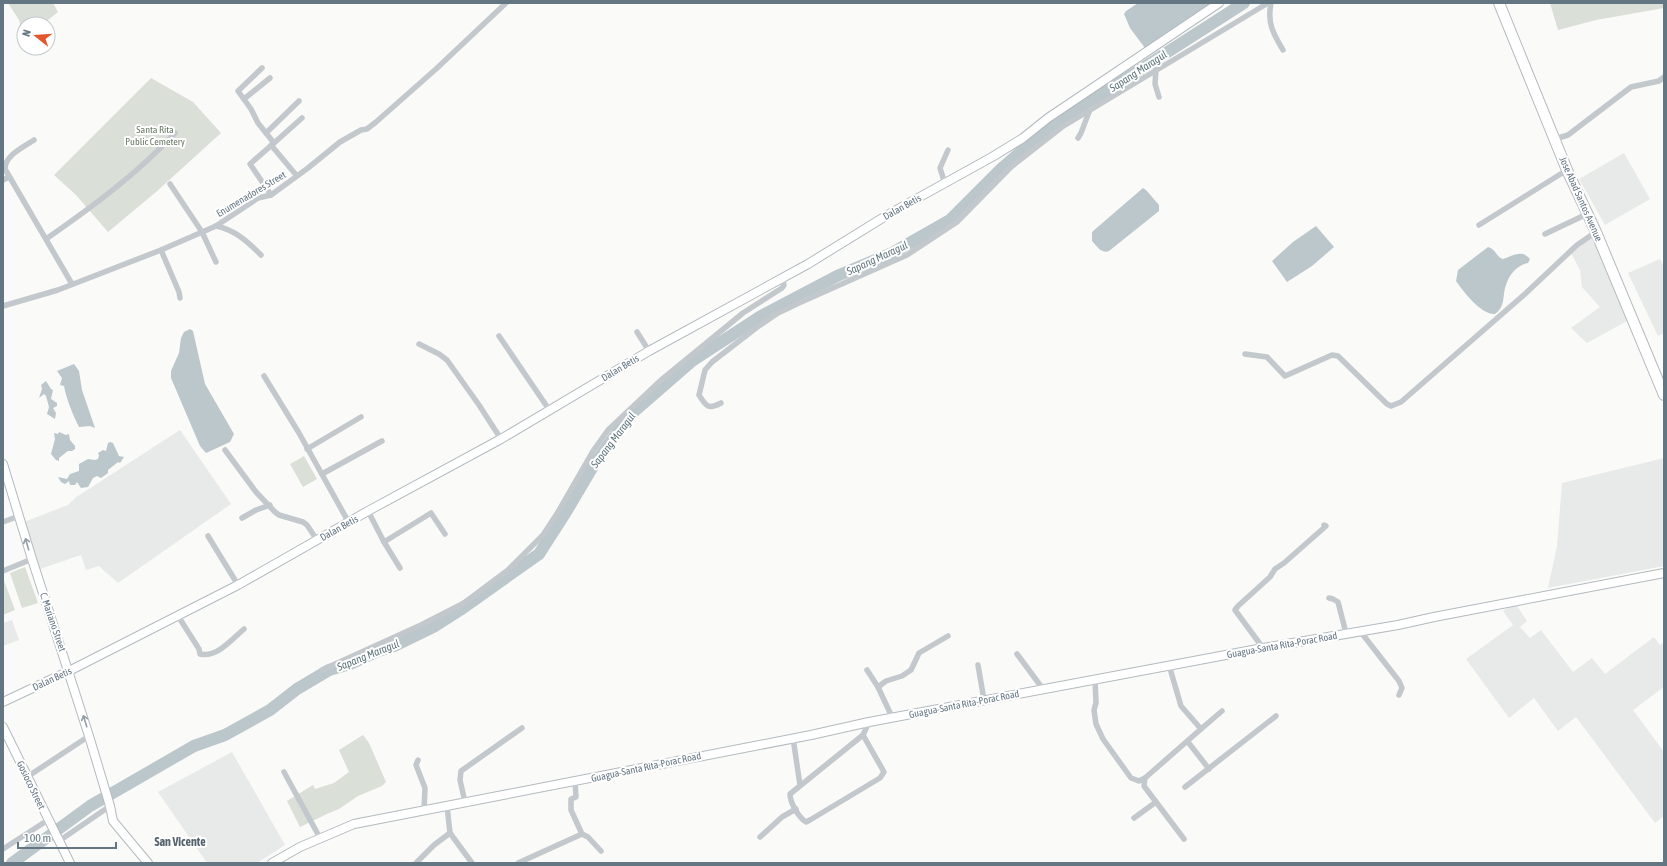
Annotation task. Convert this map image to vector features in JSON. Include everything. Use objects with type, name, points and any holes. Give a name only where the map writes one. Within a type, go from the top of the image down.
[{"type":"highway","name":"Jose Abad Santos Avenue","points":[[1499,3],[1567,170],[1596,232],[1664,395]]},
{"type":"street","name":"Enumenadores Street","points":[[3,306],[44,295],[161,250],[216,226],[258,198],[271,195],[340,142],[361,130],[367,129],[376,122],[436,69],[506,3]]},
{"type":"street","name":"Dalan Betis","points":[[3,702],[69,671],[238,585],[368,511],[501,439],[649,351],[808,264],[889,214],[945,184],[1023,138],[1048,118],[1219,3]]},
{"type":"street","points":[[720,403],[714,407],[710,407],[706,405],[699,395],[704,370],[712,362],[778,313],[907,255],[957,222],[1011,167],[1062,127],[1268,3]]},
{"type":"street","points":[[1271,3],[1269,15],[1270,24],[1283,50]]},
{"type":"street","points":[[262,68],[238,89],[238,92],[255,115],[258,123],[272,144],[297,176]]},
{"type":"street","points":[[1156,70],[1154,84],[1159,97]]},
{"type":"street","points":[[1555,139],[1568,136],[1631,87],[1659,81],[1664,77]]},
{"type":"street","points":[[244,99],[270,78]]},
{"type":"street","points":[[266,133],[300,101]]},
{"type":"street","points":[[1078,138],[1089,112]]},
{"type":"street","points":[[271,195],[250,164],[302,118]]},
{"type":"street","points":[[46,239],[97,204],[119,186],[154,155],[175,133]]},
{"type":"street","points":[[34,140],[7,161],[5,169],[6,179],[46,239],[72,284]]},
{"type":"street","points":[[945,184],[940,168],[948,150]]},
{"type":"street","points":[[1479,225],[1567,170]]},
{"type":"street","points":[[170,184],[202,232],[216,262]]},
{"type":"street","points":[[1545,234],[1587,214]]},
{"type":"street","points":[[216,226],[227,228],[241,236],[261,255]]},
{"type":"street","points":[[1245,354],[1267,357],[1285,376],[1332,354],[1335,354],[1386,404],[1395,405],[1401,402],[1514,303],[1577,245],[1596,232]]},
{"type":"street","points":[[161,250],[179,292],[180,298]]},
{"type":"street","points":[[322,670],[421,625],[464,603],[508,570],[543,535],[593,451],[608,430],[660,381],[743,313],[782,288],[784,285],[782,278]]},
{"type":"street","points":[[637,332],[649,351]]},
{"type":"street","points":[[499,336],[550,411]]},
{"type":"street","points":[[419,344],[439,354],[447,360],[480,405],[501,439]]},
{"type":"street","points":[[264,376],[308,449],[349,523]]},
{"type":"street","points":[[308,449],[361,417]]},
{"type":"street","points":[[322,474],[382,441]]},
{"type":"street","points":[[225,450],[256,492],[279,515],[290,517],[307,525],[317,540]]},
{"type":"street","name":"C. Mariano Street","points":[[3,464],[32,559],[69,671],[110,805],[113,821],[148,863]]},
{"type":"street","points":[[242,518],[256,510],[270,505]]},
{"type":"street","points":[[368,511],[384,542],[400,568]]},
{"type":"street","points":[[384,542],[431,513],[445,534]]},
{"type":"street","points":[[3,522],[20,516]]},
{"type":"street","points":[[1263,648],[1236,610],[1238,606],[1270,577],[1275,569],[1284,564],[1326,526],[1324,524]]},
{"type":"street","points":[[208,536],[238,585]]},
{"type":"street","points":[[3,571],[32,559]]},
{"type":"street","name":"Guagua-Santa Rita-Porac Road","points":[[272,863],[320,838],[354,824],[793,738],[892,717],[1169,665],[1398,625],[1664,573]]},
{"type":"street","points":[[1329,598],[1338,602],[1346,633]]},
{"type":"street","points":[[178,616],[199,649],[200,654],[206,655],[215,653],[244,629]]},
{"type":"street","points":[[1360,631],[1399,681],[1402,688],[1398,695]]},
{"type":"street","points":[[878,687],[886,681],[902,676],[910,670],[919,653],[948,636]]},
{"type":"street","points":[[1017,654],[1043,689]]},
{"type":"street","points":[[978,665],[984,700]]},
{"type":"street","points":[[1169,665],[1181,706],[1202,728]]},
{"type":"street","points":[[867,670],[878,687],[892,717]]},
{"type":"street","points":[[1095,680],[1096,703],[1094,710],[1096,724],[1103,739],[1131,778],[1139,781],[1188,742],[1222,711]]},
{"type":"street","points":[[1185,787],[1276,716]]},
{"type":"street","points":[[863,735],[884,772],[880,778],[806,822],[802,819],[790,799],[790,794],[863,735],[869,722]]},
{"type":"street","name":"Gosioco Street","points":[[3,727],[70,863]]},
{"type":"street","points":[[465,802],[460,780],[461,772],[522,728]]},
{"type":"street","points":[[27,777],[89,736]]},
{"type":"street","points":[[793,738],[800,785]]},
{"type":"street","points":[[1188,742],[1209,769]]},
{"type":"street","points":[[418,760],[416,765],[425,788],[424,810]]},
{"type":"street","points":[[284,772],[320,838]]},
{"type":"street","points":[[1144,778],[1144,786],[1184,839]]},
{"type":"street","points":[[575,781],[576,797],[571,799],[571,810],[582,834],[588,837],[601,851]]},
{"type":"street","points":[[1134,818],[1156,802]]},
{"type":"street","points":[[59,840],[110,805]]},
{"type":"street","points":[[447,806],[450,833],[472,863]]},
{"type":"street","points":[[760,837],[782,817],[796,809]]},
{"type":"street","points":[[3,848],[49,822]]},
{"type":"street","points":[[416,863],[450,833]]},
{"type":"street","points":[[518,863],[582,834]]},
{"type":"shaded area","points":[[1138,3],[1213,3],[1145,48],[1130,28],[1124,14]]},
{"type":"shaded area","points":[[1624,153],[1650,199],[1605,225],[1579,179]]},
{"type":"shaded area","points":[[1143,188],[1159,205],[1159,211],[1109,251],[1106,252],[1101,250],[1092,241],[1092,232]]},
{"type":"shaded area","points":[[1316,226],[1334,247],[1312,266],[1287,282],[1272,261],[1293,242]]},
{"type":"shaded area","points":[[1593,236],[1629,320],[1587,343],[1571,328],[1600,307],[1582,287],[1580,270],[1571,253]]},
{"type":"shaded area","points":[[1488,247],[1493,249],[1499,257],[1503,259],[1513,255],[1524,254],[1530,259],[1528,263],[1517,268],[1507,281],[1501,308],[1495,314],[1484,311],[1478,307],[1456,281],[1458,270]]},
{"type":"shaded area","points":[[1660,259],[1664,267],[1664,333],[1658,336],[1628,273]]},
{"type":"shaded area","points":[[190,329],[193,331],[205,384],[234,434],[230,442],[206,453],[200,446],[171,378],[171,371],[179,353],[181,338],[184,332]]},
{"type":"shaded area","points":[[74,364],[79,371],[82,390],[95,428],[90,426],[79,427],[66,396],[64,386],[60,385],[62,378],[57,371]]},
{"type":"shaded area","points":[[46,381],[53,390],[51,399],[57,403],[57,406],[53,408],[56,413],[55,419],[47,414],[49,407],[46,396],[44,394],[39,398],[42,389],[41,385]]},
{"type":"shaded area","points":[[180,430],[231,504],[118,583],[99,566],[86,570],[81,555],[40,569],[24,522],[68,505],[75,498]]},
{"type":"shaded area","points":[[59,432],[66,435],[69,434],[70,440],[75,446],[75,449],[68,451],[59,458],[59,461],[56,460],[51,454],[55,439],[54,433],[58,434]]},
{"type":"shaded area","points":[[108,443],[113,443],[119,456],[124,457],[120,463],[118,462],[108,470],[108,473],[101,478],[97,476],[93,478],[88,487],[81,488],[77,482],[75,485],[70,485],[69,481],[65,484],[61,482],[58,477],[67,479],[70,474],[79,471],[79,464],[88,459],[98,459],[98,453],[103,450],[106,451]]},
{"type":"shaded area","points":[[1664,458],[1664,566],[1548,588],[1557,546],[1562,483]]},
{"type":"shaded area","points":[[1515,603],[1527,621],[1520,627],[1530,638],[1541,630],[1573,672],[1592,658],[1605,674],[1654,637],[1660,645],[1664,642],[1664,687],[1633,710],[1664,752],[1664,816],[1655,823],[1576,717],[1558,731],[1534,698],[1509,718],[1466,659],[1513,625],[1503,611]]},
{"type":"shaded area","points":[[12,620],[19,640],[3,646],[3,623]]},
{"type":"shaded area","points":[[232,752],[285,845],[257,863],[207,863],[158,792]]},
{"type":"green space","points":[[8,3],[53,3],[58,12],[53,16],[16,16]]},
{"type":"green space","points":[[1550,3],[1664,3],[1664,8],[1596,20],[1558,30]]},
{"type":"green space","name":"Santa Rita Public Cemetery","points":[[151,78],[193,102],[221,133],[156,192],[108,232],[76,195],[54,175]]},
{"type":"green space","points":[[304,456],[317,479],[303,487],[290,464]]},
{"type":"green space","points":[[25,567],[38,603],[22,608],[10,573]]},
{"type":"green space","points":[[3,578],[15,610],[3,615]]},
{"type":"green space","points":[[363,735],[369,743],[386,782],[382,786],[358,796],[339,809],[300,827],[287,801],[313,785],[315,789],[334,783],[349,772],[339,750]]},
{"type":"waterway","name":"Sapang Maragul","points":[[12,863],[90,806],[194,746],[225,735],[270,710],[297,689],[329,670],[350,664],[378,651],[394,646],[435,626],[460,610],[539,554],[595,463],[630,415],[692,361],[761,316],[837,276],[892,253],[950,220],[1001,169],[1046,130],[1244,3]]},
{"type":"district","name":"San Vicente","points":[[180,842]]}]
